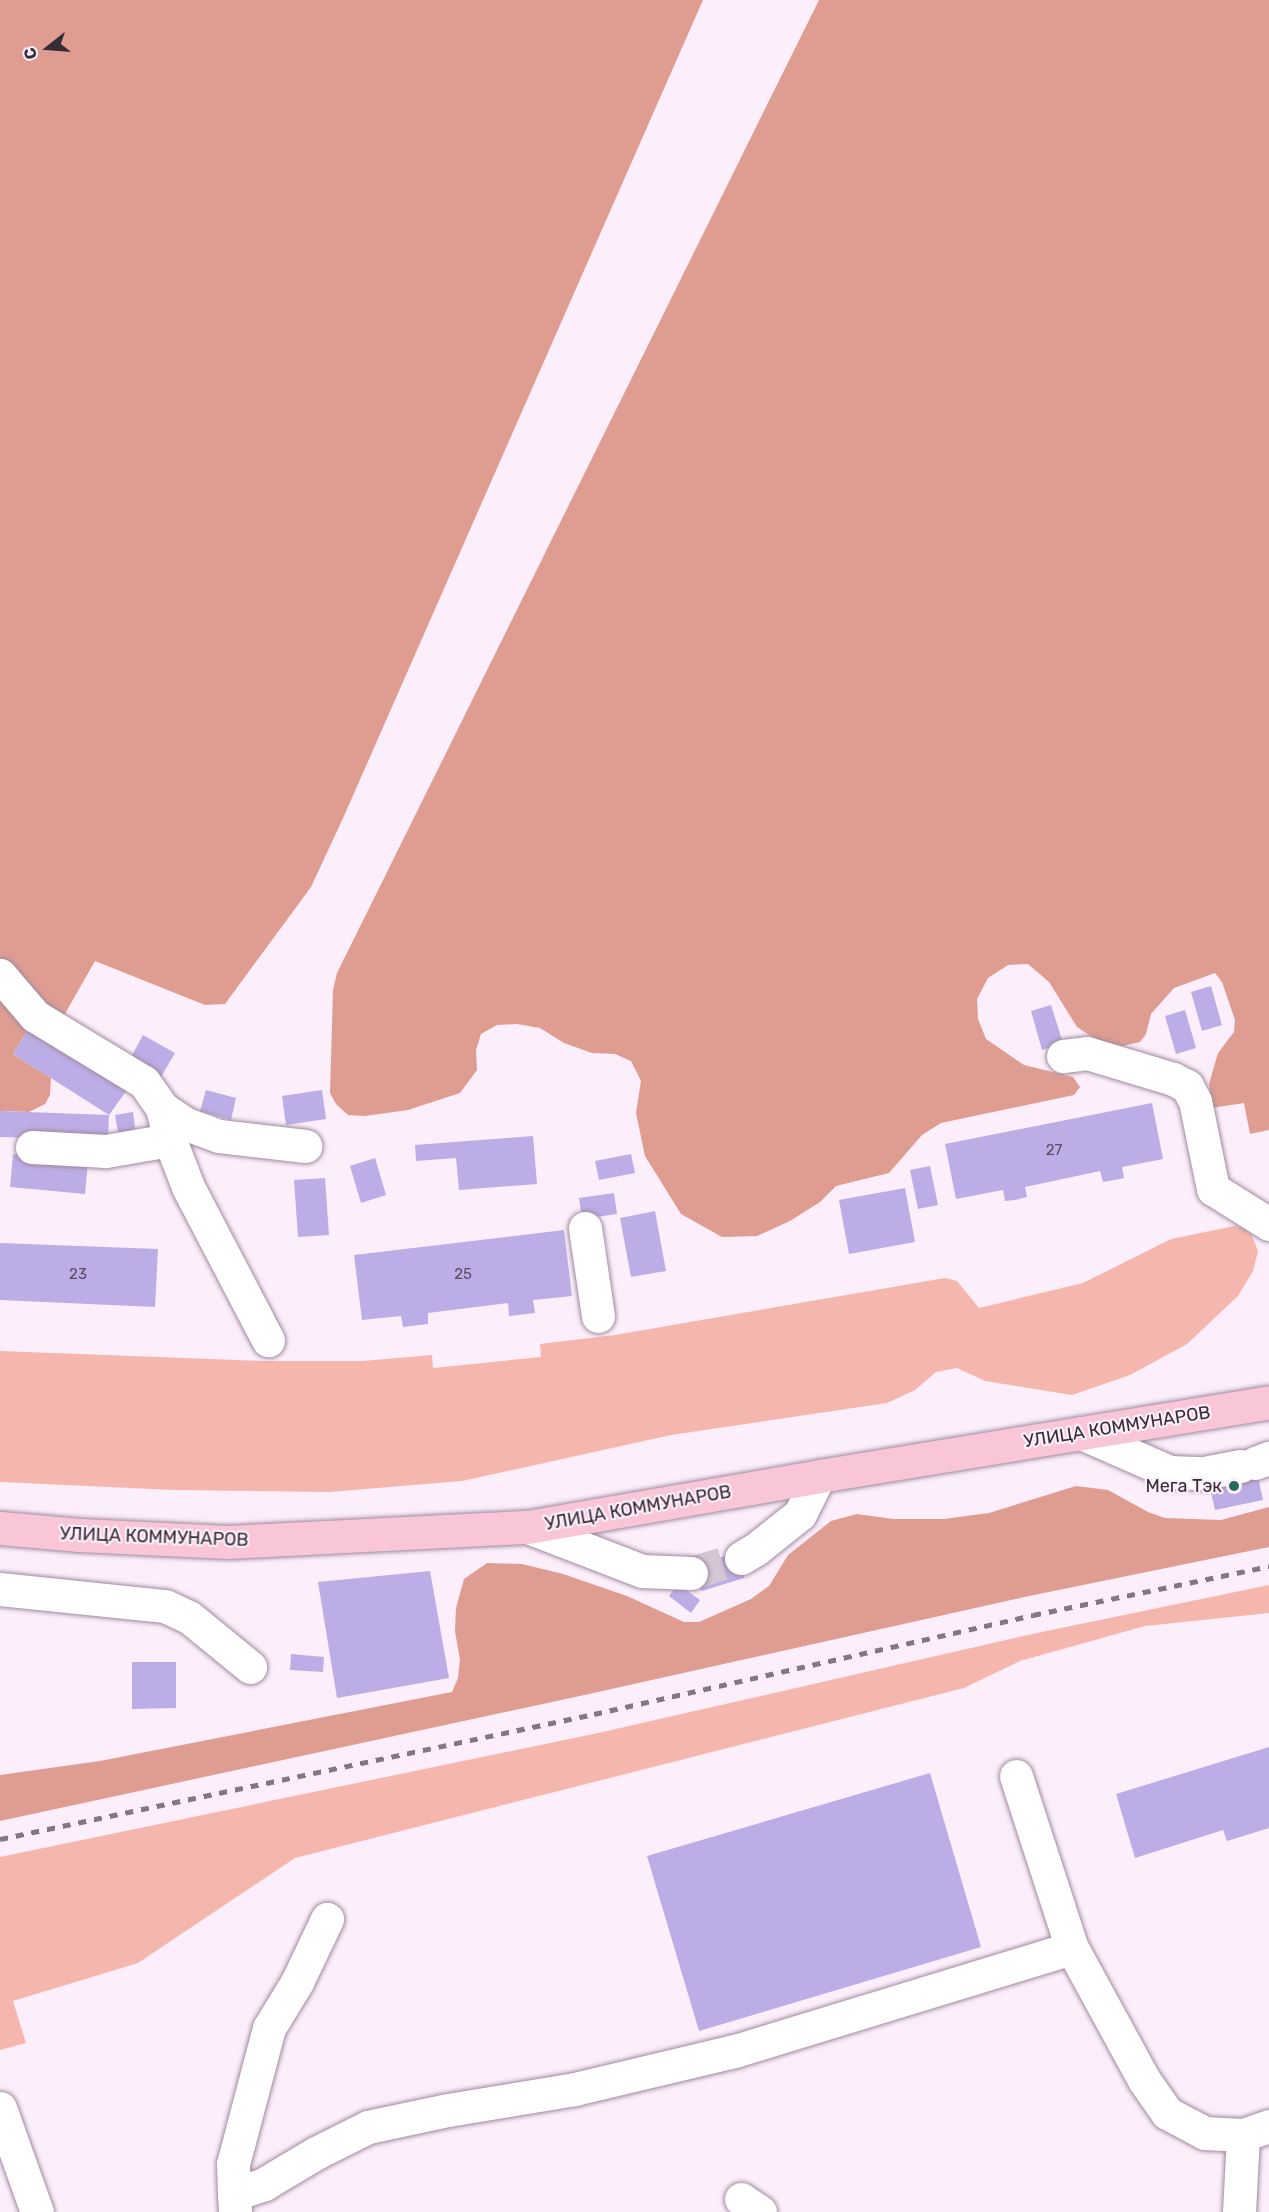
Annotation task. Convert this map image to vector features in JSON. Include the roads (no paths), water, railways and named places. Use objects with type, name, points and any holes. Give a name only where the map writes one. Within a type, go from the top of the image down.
[{"type":"main road","name":"УЛИЦА КОММУНАРОВ","points":[[0,1528],[80,1535],[228,1542],[528,1527],[819,1476],[1269,1402]]},
{"type":"lane","points":[[0,975],[30,1012],[144,1082],[162,1108],[170,1140],[188,1187],[268,1340]]},
{"type":"lane","points":[[1063,1056],[1087,1053],[1173,1078],[1187,1086],[1195,1101],[1213,1189],[1269,1224]]},
{"type":"lane","points":[[162,1108],[186,1124],[219,1136],[305,1146]]},
{"type":"lane","points":[[32,1147],[112,1150],[170,1140]]},
{"type":"lane","points":[[585,1228],[598,1316]]},
{"type":"lane","points":[[1081,1433],[1170,1472],[1204,1473],[1255,1462]]},
{"type":"lane","points":[[741,1558],[800,1514],[819,1476]]},
{"type":"lane","points":[[528,1527],[642,1571],[691,1573]]},
{"type":"lane","points":[[0,1589],[165,1606],[189,1617],[250,1666]]},
{"type":"lane","points":[[1016,1776],[1072,1948],[1144,2080],[1167,2113],[1205,2133],[1256,2130],[1239,2212]]},
{"type":"lane","points":[[234,2203],[233,2164],[269,2028],[297,1982],[327,1919]]},
{"type":"lane","points":[[234,2203],[316,2153],[368,2127],[448,2110],[575,2089],[735,2051],[1072,1948]]},
{"type":"lane","points":[[0,2108],[36,2212]]},
{"type":"tunnel","points":[[691,1573],[741,1558]]},
{"type":"railway","points":[[0,1839],[594,1714],[1033,1615],[1269,1566]]},
{"type":"place","name":"Мега Тэк","points":[[1234,1486]]}]
